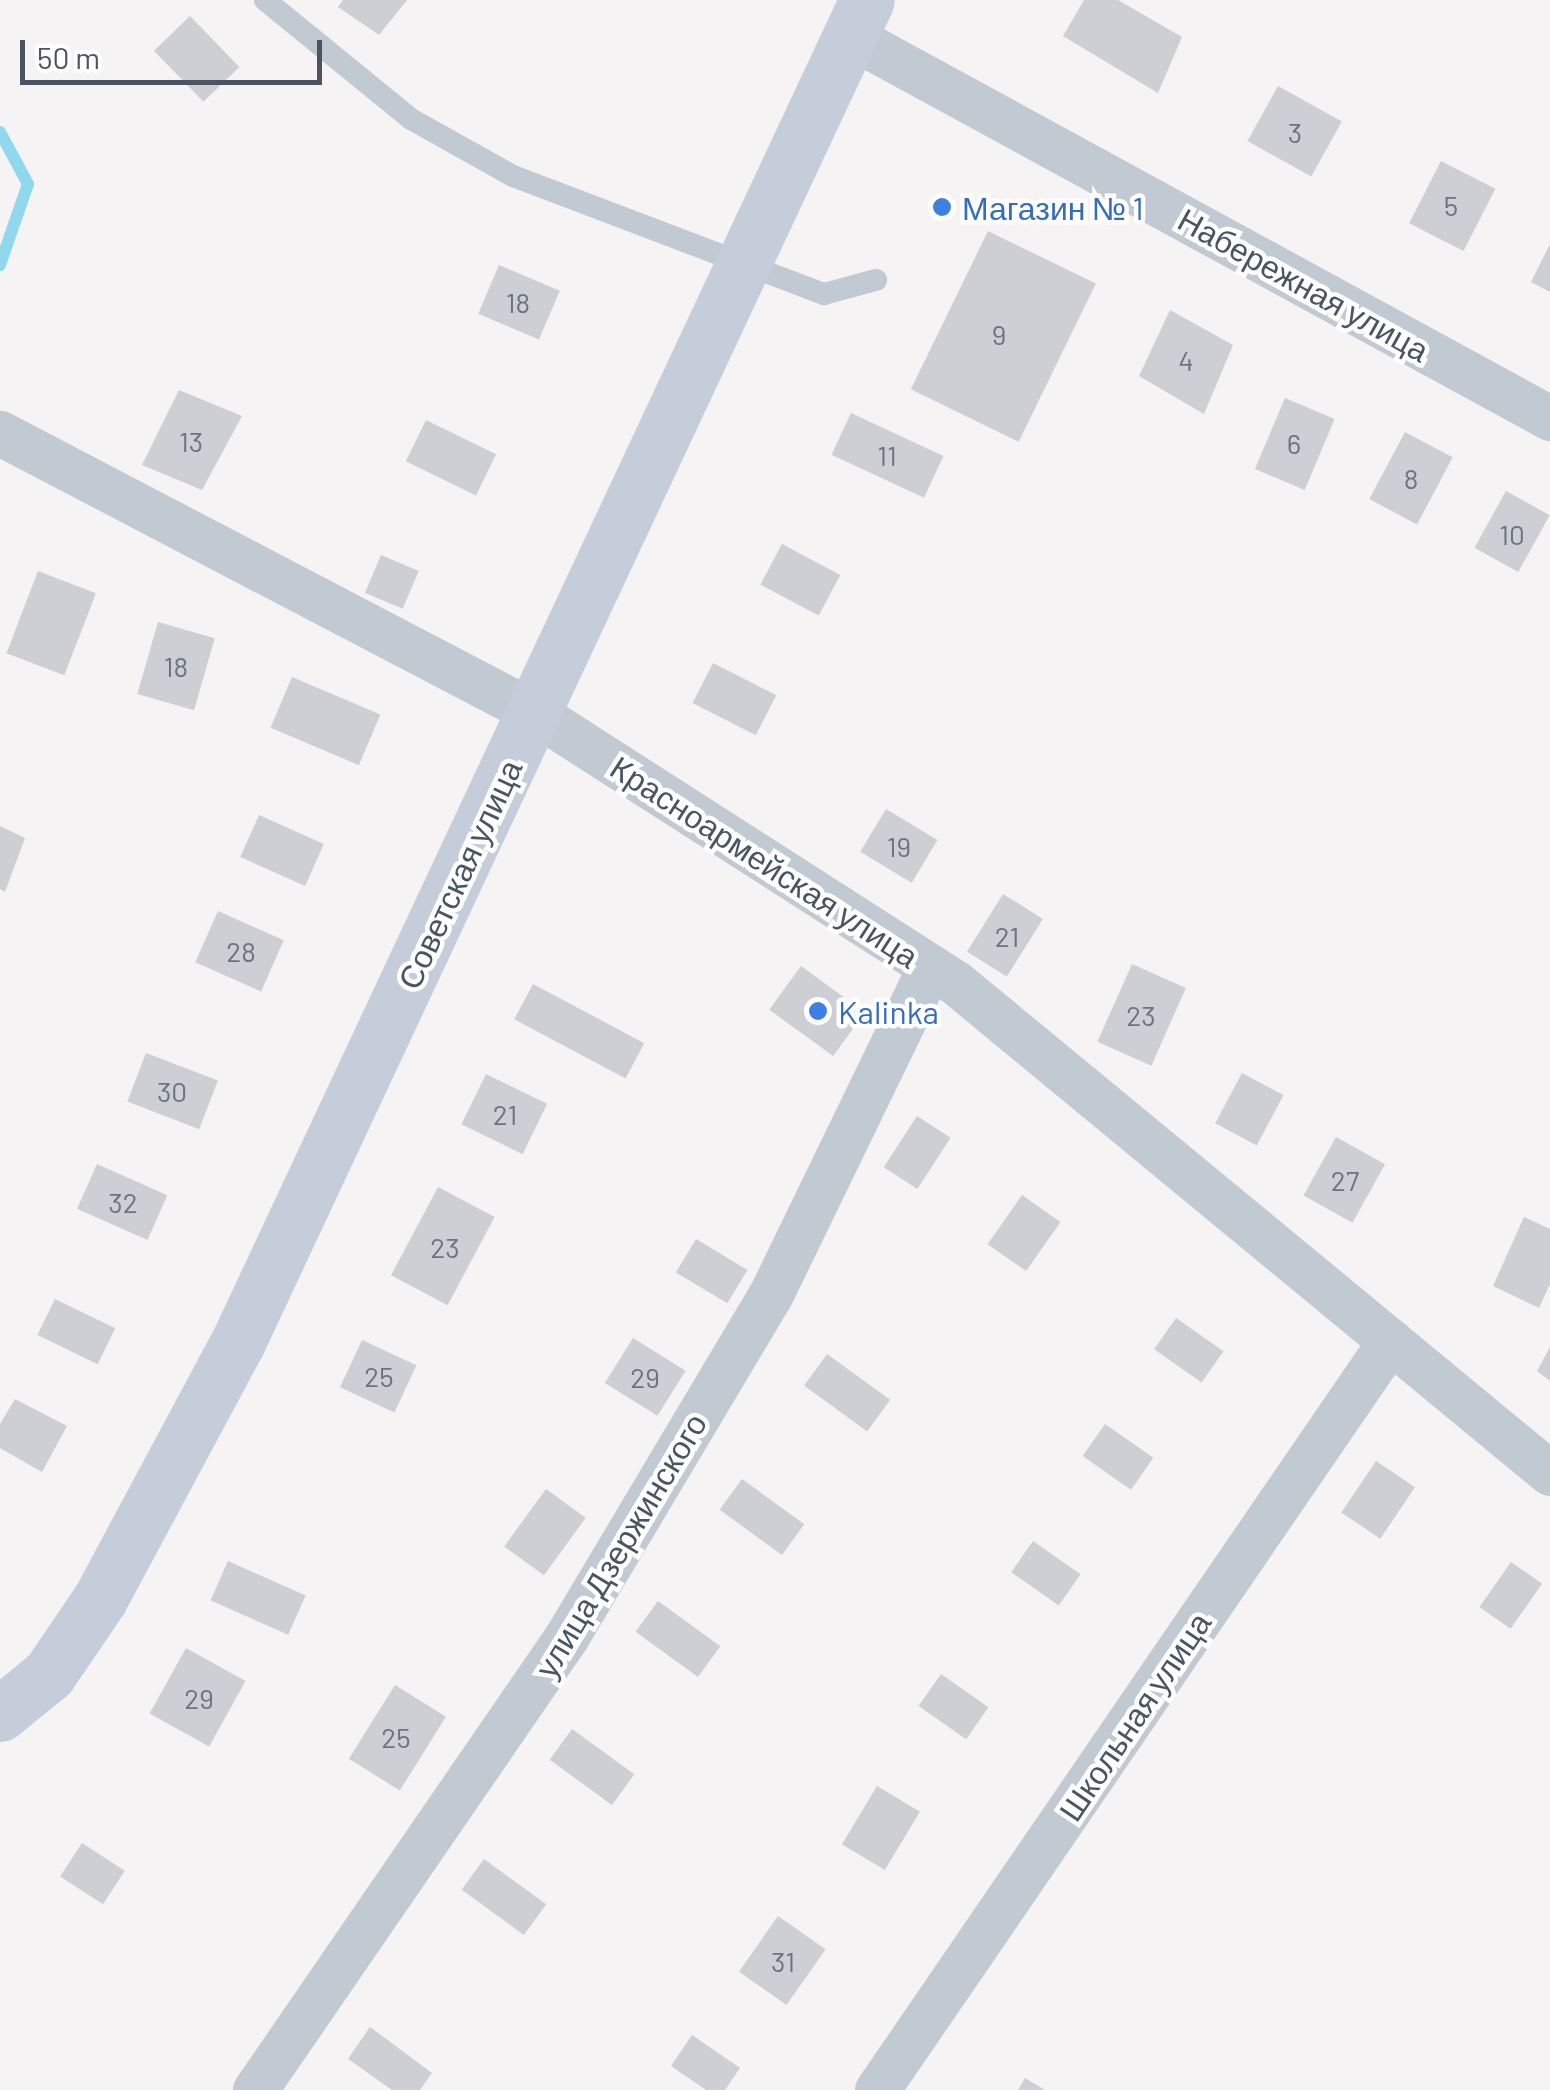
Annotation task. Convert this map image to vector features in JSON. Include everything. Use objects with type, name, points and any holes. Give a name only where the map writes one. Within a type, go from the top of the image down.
[{"type":"street","name":"Советская улица","points":[[0,1714],[49,1674],[90,1614],[182,1446],[535,713],[746,265],[857,18]]},
{"type":"street","name":"Набережная улица","points":[[857,18],[1550,418]]},
{"type":"street","name":"Красноармейская улица","points":[[0,433],[535,713],[930,967],[1550,1473]]},
{"type":"street","name":"улица Дзержинского","points":[[256,2090],[567,1636],[770,1296],[930,967]]},
{"type":"street","name":"Школьная улица","points":[[878,2090],[1390,1342]]},
{"type":"lane","points":[[264,0],[410,118],[513,176],[824,294],[876,280]]},
{"type":"building","points":[[343,0],[407,0],[379,35],[338,7]]},
{"type":"building","points":[[1084,0],[1118,0],[1182,37],[1158,93],[1063,36]]},
{"type":"building","points":[[190,16],[239,67],[203,102],[154,51]]},
{"type":"building","points":[[1278,86],[1342,121],[1311,176],[1247,141]]},
{"type":"building","points":[[1441,161],[1495,189],[1464,251],[1409,223]]},
{"type":"building","points":[[988,231],[1096,284],[1019,442],[911,389]]},
{"type":"building","points":[[1550,244],[1550,292],[1531,282]]},
{"type":"building","points":[[499,265],[560,291],[539,340],[478,314]]},
{"type":"building","points":[[1170,310],[1233,345],[1204,414],[1139,376]]},
{"type":"building","points":[[179,390],[242,416],[202,490],[142,465]]},
{"type":"building","points":[[1285,398],[1335,419],[1305,490],[1255,469]]},
{"type":"building","points":[[851,413],[943,456],[924,498],[832,455]]},
{"type":"building","points":[[426,420],[496,454],[476,496],[406,461]]},
{"type":"building","points":[[1405,432],[1453,457],[1417,524],[1369,499]]},
{"type":"building","points":[[1506,491],[1550,515],[1518,572],[1474,548]]},
{"type":"building","points":[[782,544],[840,575],[819,616],[760,585]]},
{"type":"building","points":[[381,555],[419,571],[403,609],[365,593]]},
{"type":"building","points":[[38,571],[96,593],[64,675],[6,653]]},
{"type":"building","points":[[158,622],[215,638],[194,710],[137,694]]},
{"type":"building","points":[[713,663],[776,695],[756,735],[693,703]]},
{"type":"building","points":[[292,677],[380,715],[359,765],[271,728]]},
{"type":"building","points":[[886,809],[937,840],[912,883],[860,852]]},
{"type":"building","points":[[259,815],[324,844],[305,886],[240,857]]},
{"type":"building","points":[[0,826],[25,838],[5,892],[0,889]]},
{"type":"building","points":[[1003,894],[1043,919],[1007,977],[967,952]]},
{"type":"building","points":[[218,911],[284,940],[261,991],[195,962]]},
{"type":"building","points":[[1132,964],[1186,988],[1151,1066],[1097,1042]]},
{"type":"building","name":"Kalinka","points":[[801,966],[865,1012],[833,1056],[769,1010]]},
{"type":"building","points":[[533,984],[644,1043],[625,1078],[514,1019]]},
{"type":"building","points":[[146,1053],[218,1081],[199,1129],[127,1102]]},
{"type":"building","points":[[1242,1073],[1283,1095],[1257,1145],[1215,1123]]},
{"type":"building","points":[[486,1074],[547,1104],[523,1154],[461,1124]]},
{"type":"building","points":[[917,1116],[951,1138],[917,1189],[884,1167]]},
{"type":"building","points":[[1336,1137],[1385,1164],[1352,1223],[1304,1196]]},
{"type":"building","points":[[97,1164],[167,1195],[147,1240],[77,1209]]},
{"type":"building","points":[[438,1187],[495,1217],[448,1305],[391,1275]]},
{"type":"building","points":[[1022,1195],[1061,1222],[1026,1271],[988,1244]]},
{"type":"building","points":[[1524,1217],[1550,1229],[1550,1284],[1539,1308],[1493,1286]]},
{"type":"building","points":[[696,1239],[747,1270],[727,1303],[676,1272]]},
{"type":"building","points":[[55,1299],[115,1328],[98,1364],[37,1335]]},
{"type":"building","points":[[1176,1318],[1224,1351],[1202,1382],[1154,1349]]},
{"type":"building","points":[[633,1338],[686,1371],[657,1416],[605,1383]]},
{"type":"building","points":[[362,1340],[416,1365],[394,1412],[340,1387]]},
{"type":"building","points":[[1550,1347],[1550,1381],[1537,1371]]},
{"type":"building","points":[[827,1354],[890,1400],[867,1431],[804,1386]]},
{"type":"building","points":[[15,1399],[67,1426],[42,1472],[0,1448],[0,1424]]},
{"type":"building","points":[[1105,1424],[1153,1458],[1131,1490],[1083,1456]]},
{"type":"building","points":[[1376,1461],[1415,1487],[1380,1539],[1341,1512]]},
{"type":"building","points":[[742,1479],[804,1524],[782,1555],[720,1510]]},
{"type":"building","points":[[546,1489],[586,1518],[544,1575],[504,1546]]},
{"type":"building","points":[[1033,1541],[1081,1574],[1059,1605],[1011,1572]]},
{"type":"building","points":[[228,1561],[306,1596],[288,1635],[211,1600]]},
{"type":"building","points":[[1511,1562],[1542,1584],[1511,1629],[1479,1607]]},
{"type":"building","points":[[658,1601],[720,1646],[698,1677],[636,1632]]},
{"type":"building","points":[[186,1648],[245,1681],[209,1747],[150,1714]]},
{"type":"building","points":[[941,1674],[989,1707],[966,1739],[919,1706]]},
{"type":"building","points":[[395,1685],[446,1717],[400,1791],[349,1759]]},
{"type":"building","points":[[572,1729],[634,1774],[612,1805],[550,1760]]},
{"type":"building","points":[[877,1786],[920,1812],[885,1870],[842,1844]]},
{"type":"building","points":[[82,1843],[125,1871],[103,1904],[60,1877]]},
{"type":"building","points":[[484,1859],[546,1904],[524,1935],[462,1890]]},
{"type":"building","points":[[778,1916],[826,1949],[787,2005],[739,1972]]},
{"type":"building","points":[[370,2027],[432,2073],[420,2090],[392,2090],[348,2059]]},
{"type":"building","points":[[692,2035],[740,2068],[725,2090],[706,2090],[671,2066]]},
{"type":"building","points":[[1025,2078],[1045,2090],[1018,2090]]},
{"type":"waterway","points":[[0,132],[28,184],[0,265]]},
{"type":"place","name":"Магазин № 1","points":[[942,207]]},
{"type":"place","name":"Kalinka","points":[[818,1011]]}]
